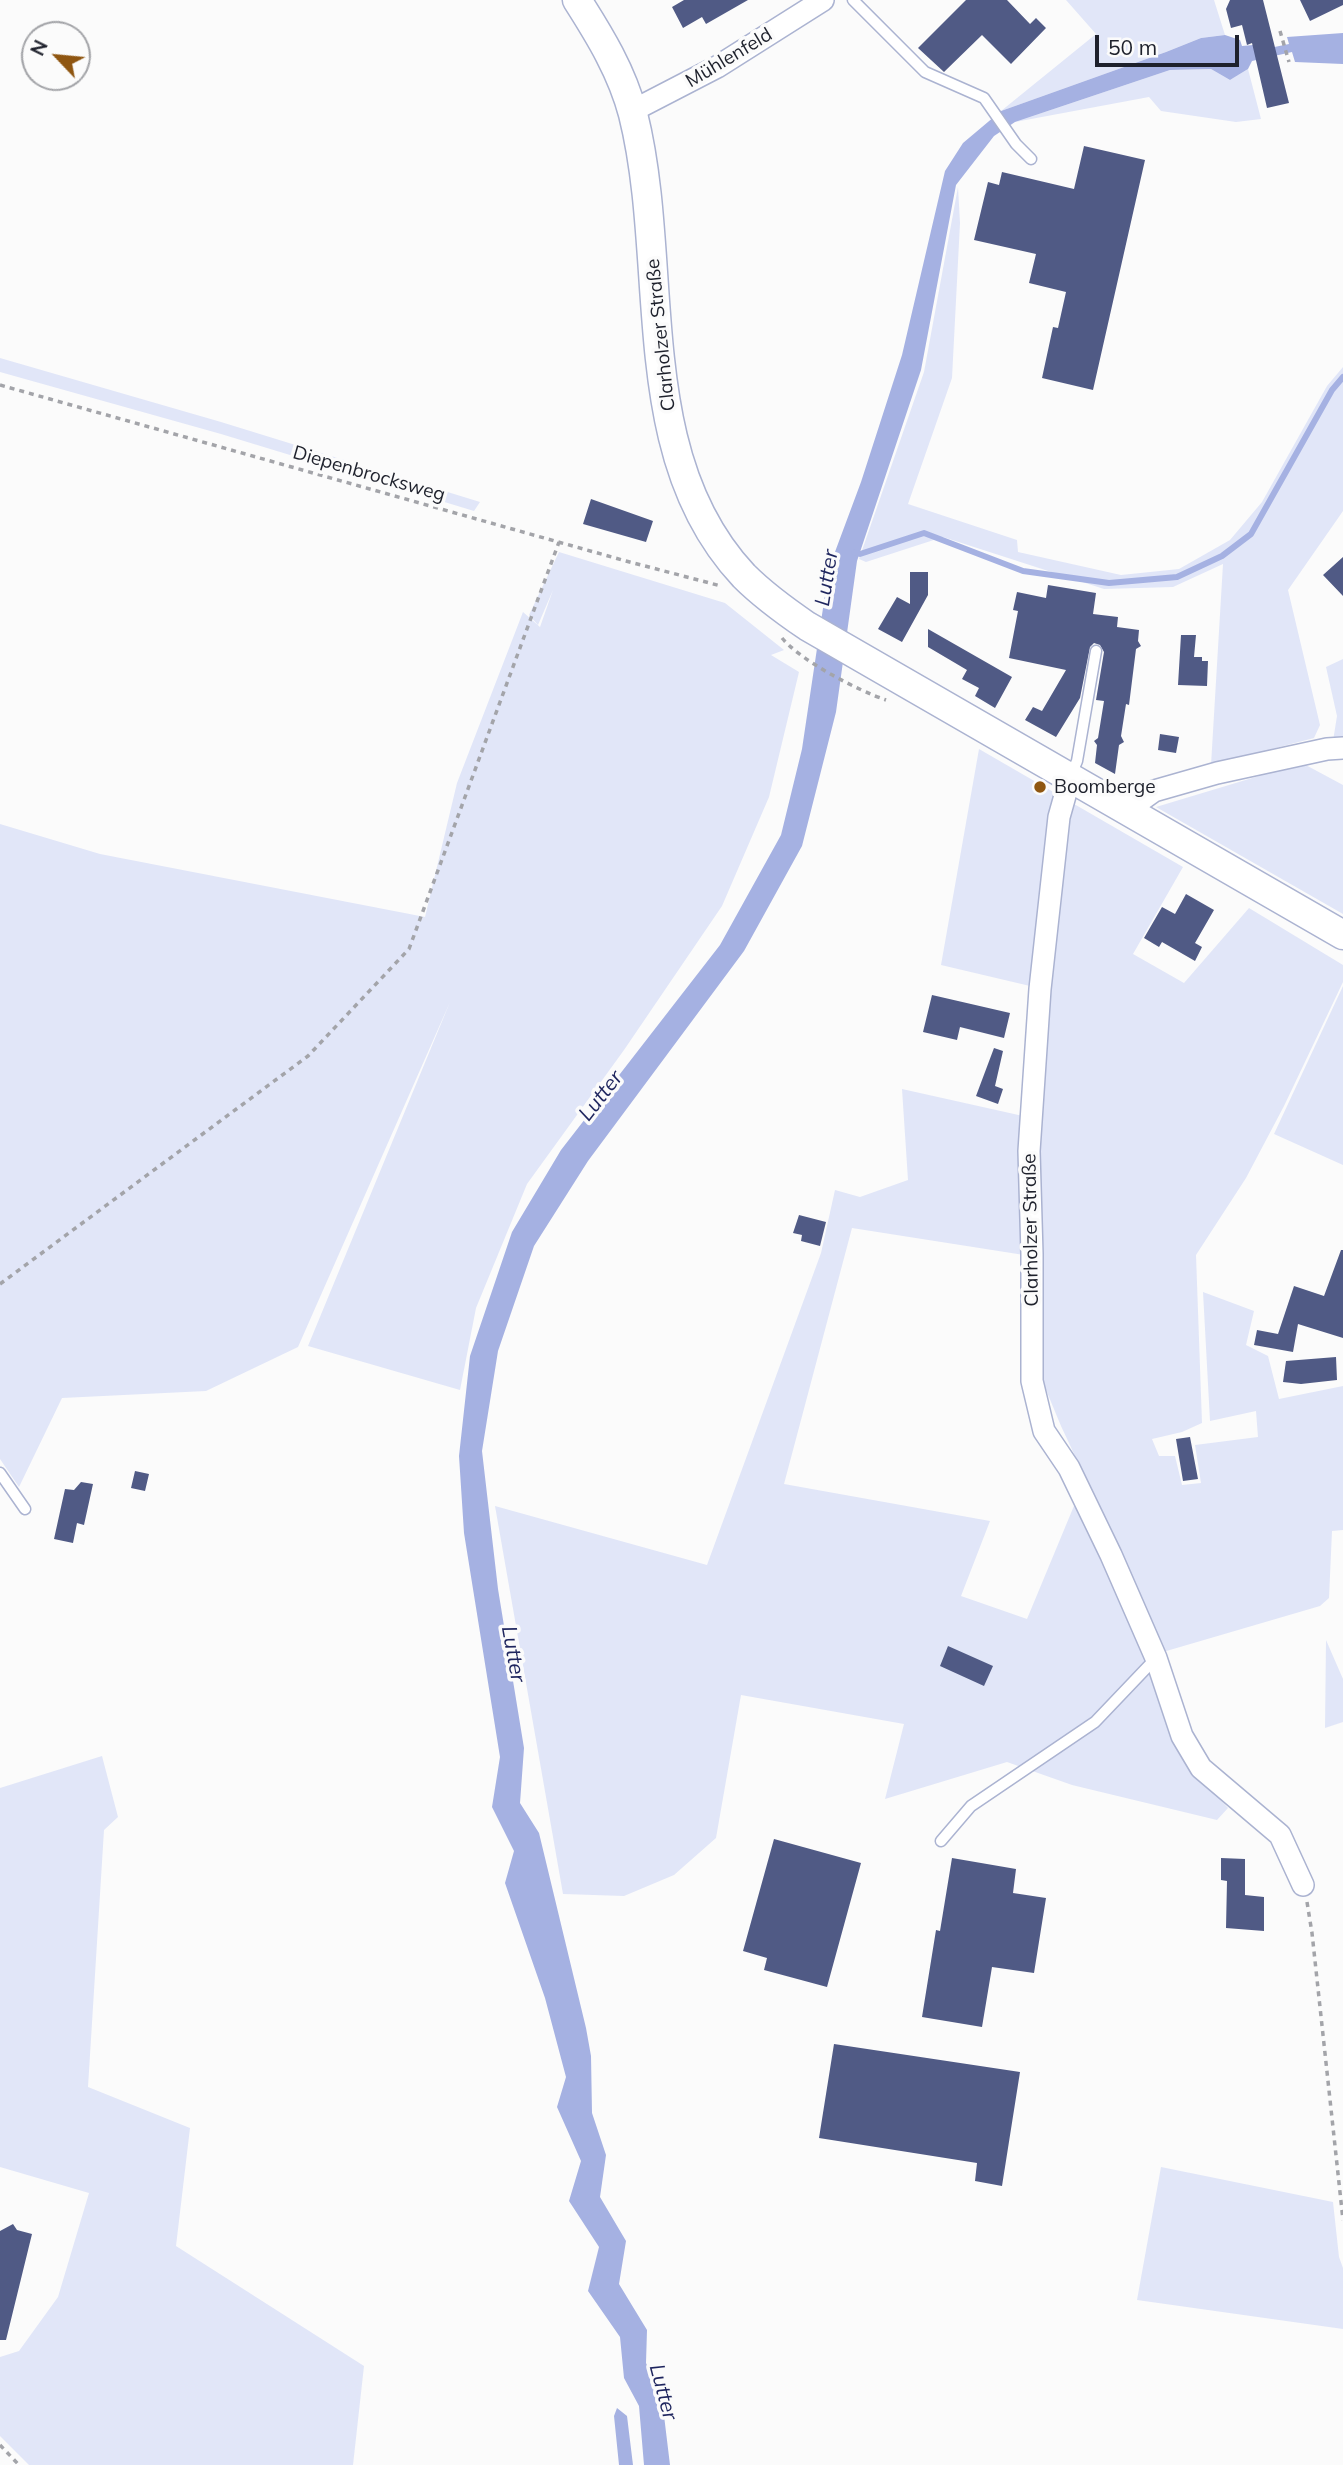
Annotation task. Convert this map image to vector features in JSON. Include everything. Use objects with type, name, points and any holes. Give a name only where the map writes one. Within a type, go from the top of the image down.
[{"type":"street","name":"Clarholzer Straße","points":[[577,0],[603,40],[632,111],[649,202],[661,363],[668,417],[682,469],[700,515],[744,576],[774,603],[807,626],[1343,935]]},
{"type":"street","name":"Mühlenfeld","points":[[632,111],[717,67],[823,0]]},
{"type":"street","points":[[1126,811],[1154,791],[1217,773],[1327,749],[1343,748]]},
{"type":"street","name":"Clarholzer Straße","points":[[1070,778],[1059,817],[1040,989],[1029,1151],[1032,1381],[1044,1431],[1069,1468],[1111,1555],[1156,1658],[1182,1736],[1201,1768],[1280,1835],[1303,1885]]},
{"type":"lane","points":[[853,0],[925,72],[984,98],[1016,144],[1031,159]]},
{"type":"lane","points":[[1070,778],[1077,761],[1096,652]]},
{"type":"lane","points":[[0,1473],[25,1509]]},
{"type":"lane","points":[[941,1841],[971,1806],[1095,1722],[1156,1658]]},
{"type":"path","points":[[1280,31],[1289,62]]},
{"type":"path","name":"Diepenbrocksweg","points":[[0,385],[701,582],[728,586]]},
{"type":"path","points":[[0,1284],[308,1056],[409,949],[559,542]]},
{"type":"path","points":[[801,656],[856,687]]},
{"type":"path","points":[[1303,1885],[1312,1933],[1343,2220]]},
{"type":"path","points":[[0,2445],[19,2465]]},
{"type":"shaded area","points":[[1066,0],[1214,0],[1225,35],[1201,38],[1001,111],[1096,34]]},
{"type":"shaded area","points":[[1211,69],[1230,80],[1248,69],[1261,119],[1236,122],[1161,111],[1149,97],[1015,122],[1170,70]]},
{"type":"shaded area","points":[[958,187],[960,223],[952,378],[908,504],[1017,540],[1018,552],[1121,575],[1179,569],[1230,540],[1262,502],[1327,386],[1343,367],[1343,511],[1288,590],[1320,725],[1314,738],[1211,765],[1223,564],[1173,587],[1104,589],[943,537],[866,562],[859,559],[924,372]]},
{"type":"shaded area","points":[[0,358],[221,422],[480,502],[474,511],[221,434],[0,372]]},
{"type":"shaded area","points":[[559,552],[725,603],[784,650],[771,655],[799,672],[769,797],[722,906],[624,1050],[527,1184],[476,1308],[460,1390],[308,1346],[450,1002],[298,1347],[206,1391],[62,1398],[19,1487],[0,1459],[0,824],[100,854],[425,917],[457,783],[523,612],[540,627],[553,590],[538,625],[529,615]]},
{"type":"shaded area","points":[[1343,659],[1343,740],[1333,741],[1337,716],[1326,667]]},
{"type":"shaded area","points":[[979,749],[1183,867],[1133,954],[1184,983],[1249,908],[1343,965],[1343,982],[1284,1106],[1246,1178],[1196,1255],[1202,1423],[1182,1432],[1152,1439],[1159,1456],[1175,1456],[1182,1485],[1201,1483],[1195,1445],[1258,1437],[1256,1411],[1210,1421],[1203,1292],[1254,1311],[1246,1345],[1268,1356],[1279,1399],[1343,1386],[1343,1530],[1332,1531],[1329,1598],[1320,1606],[1163,1652],[1140,1595],[1044,1385],[1037,1150],[1047,990],[941,965]]},
{"type":"shaded area","points":[[1302,763],[1343,785],[1343,914],[1156,807]]},
{"type":"shaded area","points":[[1343,986],[1343,1165],[1274,1134]]},
{"type":"shaded area","points":[[902,1089],[1023,1116],[1024,1255],[852,1228],[784,1484],[990,1521],[961,1596],[1027,1619],[1076,1501],[1197,1774],[1228,1808],[1217,1820],[1072,1785],[1007,1762],[885,1799],[904,1724],[741,1695],[716,1838],[674,1875],[624,1896],[563,1894],[495,1506],[707,1565],[821,1253],[835,1190],[860,1197],[908,1180]]},
{"type":"shaded area","points":[[1326,1640],[1343,1679],[1343,1722],[1325,1728]]},
{"type":"shaded area","points":[[102,1756],[118,1817],[104,1830],[88,2087],[190,2128],[176,2246],[364,2366],[353,2465],[29,2465],[0,2436],[0,2357],[19,2351],[58,2297],[89,2193],[0,2167],[0,1788]]},
{"type":"shaded area","points":[[1161,2167],[1333,2202],[1339,2257],[1343,2268],[1343,2329],[1137,2300]]},
{"type":"water","points":[[1343,33],[1343,64],[1295,62],[1292,52],[1252,61],[1248,69],[1230,80],[1211,69],[1170,70],[1015,122],[994,136],[956,185],[921,370],[857,561],[836,712],[802,846],[744,951],[588,1161],[534,1246],[498,1351],[482,1451],[498,1589],[524,1748],[520,1803],[539,1833],[586,2028],[591,2056],[592,2113],[606,2155],[600,2197],[626,2241],[619,2284],[647,2330],[646,2363],[662,2399],[670,2465],[644,2465],[639,2406],[624,2378],[620,2337],[588,2291],[599,2247],[569,2201],[581,2161],[557,2107],[566,2077],[545,1998],[505,1883],[514,1851],[492,1807],[500,1757],[464,1533],[459,1456],[470,1356],[512,1232],[561,1150],[720,945],[781,835],[802,749],[829,568],[861,482],[902,355],[945,171],[963,143],[1001,111],[1201,38],[1225,35],[1240,40],[1242,46],[1253,45],[1255,51],[1289,44],[1287,37]]},
{"type":"water","points":[[617,2408],[627,2416],[633,2465],[619,2465],[614,2416]]},
{"type":"building","points":[[684,0],[748,0],[706,24],[702,17],[683,28],[672,7]]},
{"type":"building","points":[[966,0],[1007,0],[1030,24],[1036,18],[1046,28],[1011,64],[982,35],[944,72],[918,48]]},
{"type":"building","points":[[1230,0],[1263,0],[1289,103],[1267,108],[1252,43],[1247,45],[1242,25],[1231,28],[1226,9]]},
{"type":"building","points":[[1300,0],[1343,0],[1343,5],[1310,21]]},
{"type":"building","points":[[1084,146],[1145,160],[1093,390],[1042,378],[1053,327],[1058,328],[1066,292],[1029,283],[1036,254],[974,240],[988,182],[999,185],[1002,172],[1074,189]]},
{"type":"building","points":[[591,499],[653,521],[646,542],[583,524]]},
{"type":"building","points":[[1343,557],[1343,596],[1323,575]]},
{"type":"building","points":[[910,572],[928,572],[928,595],[902,642],[878,629],[897,597],[910,604]]},
{"type":"building","points":[[1048,585],[1096,593],[1093,614],[1118,617],[1117,627],[1139,630],[1138,641],[1141,646],[1136,649],[1129,705],[1126,704],[1121,736],[1124,742],[1119,745],[1115,774],[1095,763],[1097,745],[1094,741],[1098,738],[1104,701],[1096,700],[1104,652],[1100,645],[1094,643],[1090,647],[1080,698],[1056,737],[1025,720],[1033,707],[1042,711],[1066,670],[1009,658],[1018,611],[1013,610],[1017,592],[1046,598]]},
{"type":"building","points":[[928,629],[1012,677],[995,708],[975,696],[979,688],[962,679],[967,670],[928,647]]},
{"type":"building","points":[[1181,635],[1196,635],[1194,657],[1202,657],[1202,661],[1208,661],[1207,686],[1178,685]]},
{"type":"building","points":[[1160,734],[1179,737],[1176,753],[1158,750]]},
{"type":"building","points":[[1186,894],[1214,910],[1195,943],[1202,947],[1195,961],[1162,942],[1159,947],[1144,938],[1162,907],[1175,914]]},
{"type":"building","points":[[932,995],[1010,1013],[1004,1038],[960,1027],[957,1040],[923,1032]]},
{"type":"building","points":[[994,1048],[1003,1051],[995,1086],[1003,1089],[998,1104],[976,1096]]},
{"type":"building","points":[[799,1215],[826,1222],[820,1246],[801,1241],[802,1235],[793,1233]]},
{"type":"building","points":[[1341,1250],[1343,1338],[1298,1324],[1293,1352],[1254,1345],[1257,1330],[1278,1334],[1294,1286],[1324,1296]]},
{"type":"building","points":[[1336,1357],[1337,1380],[1301,1384],[1283,1382],[1286,1361]]},
{"type":"building","points":[[1190,1437],[1198,1479],[1183,1481],[1176,1439]]},
{"type":"building","points":[[135,1471],[149,1474],[145,1491],[131,1488]]},
{"type":"building","points":[[81,1482],[93,1484],[84,1525],[77,1523],[73,1543],[54,1539],[65,1489],[74,1490]]},
{"type":"building","points":[[948,1646],[993,1666],[984,1686],[940,1666]]},
{"type":"building","points":[[774,1839],[861,1863],[827,1987],[764,1970],[767,1958],[743,1951]]},
{"type":"building","points":[[952,1858],[1016,1869],[1013,1893],[1046,1898],[1034,1973],[992,1967],[982,2027],[922,2017],[936,1930],[940,1931]]},
{"type":"building","points":[[1221,1858],[1245,1859],[1245,1895],[1264,1897],[1264,1931],[1226,1928],[1227,1881],[1221,1880]]},
{"type":"building","points":[[834,2044],[1020,2072],[1002,2186],[975,2181],[977,2163],[819,2138]]},
{"type":"building","points":[[13,2224],[17,2230],[32,2234],[6,2340],[0,2340],[0,2231]]},
{"type":"waterway","name":"Lutter","points":[[854,552],[860,554],[924,533],[1023,571],[1109,583],[1177,577],[1222,556],[1251,534],[1332,390],[1343,377]]},
{"type":"place","name":"Boomberge","points":[[1040,787]]}]
